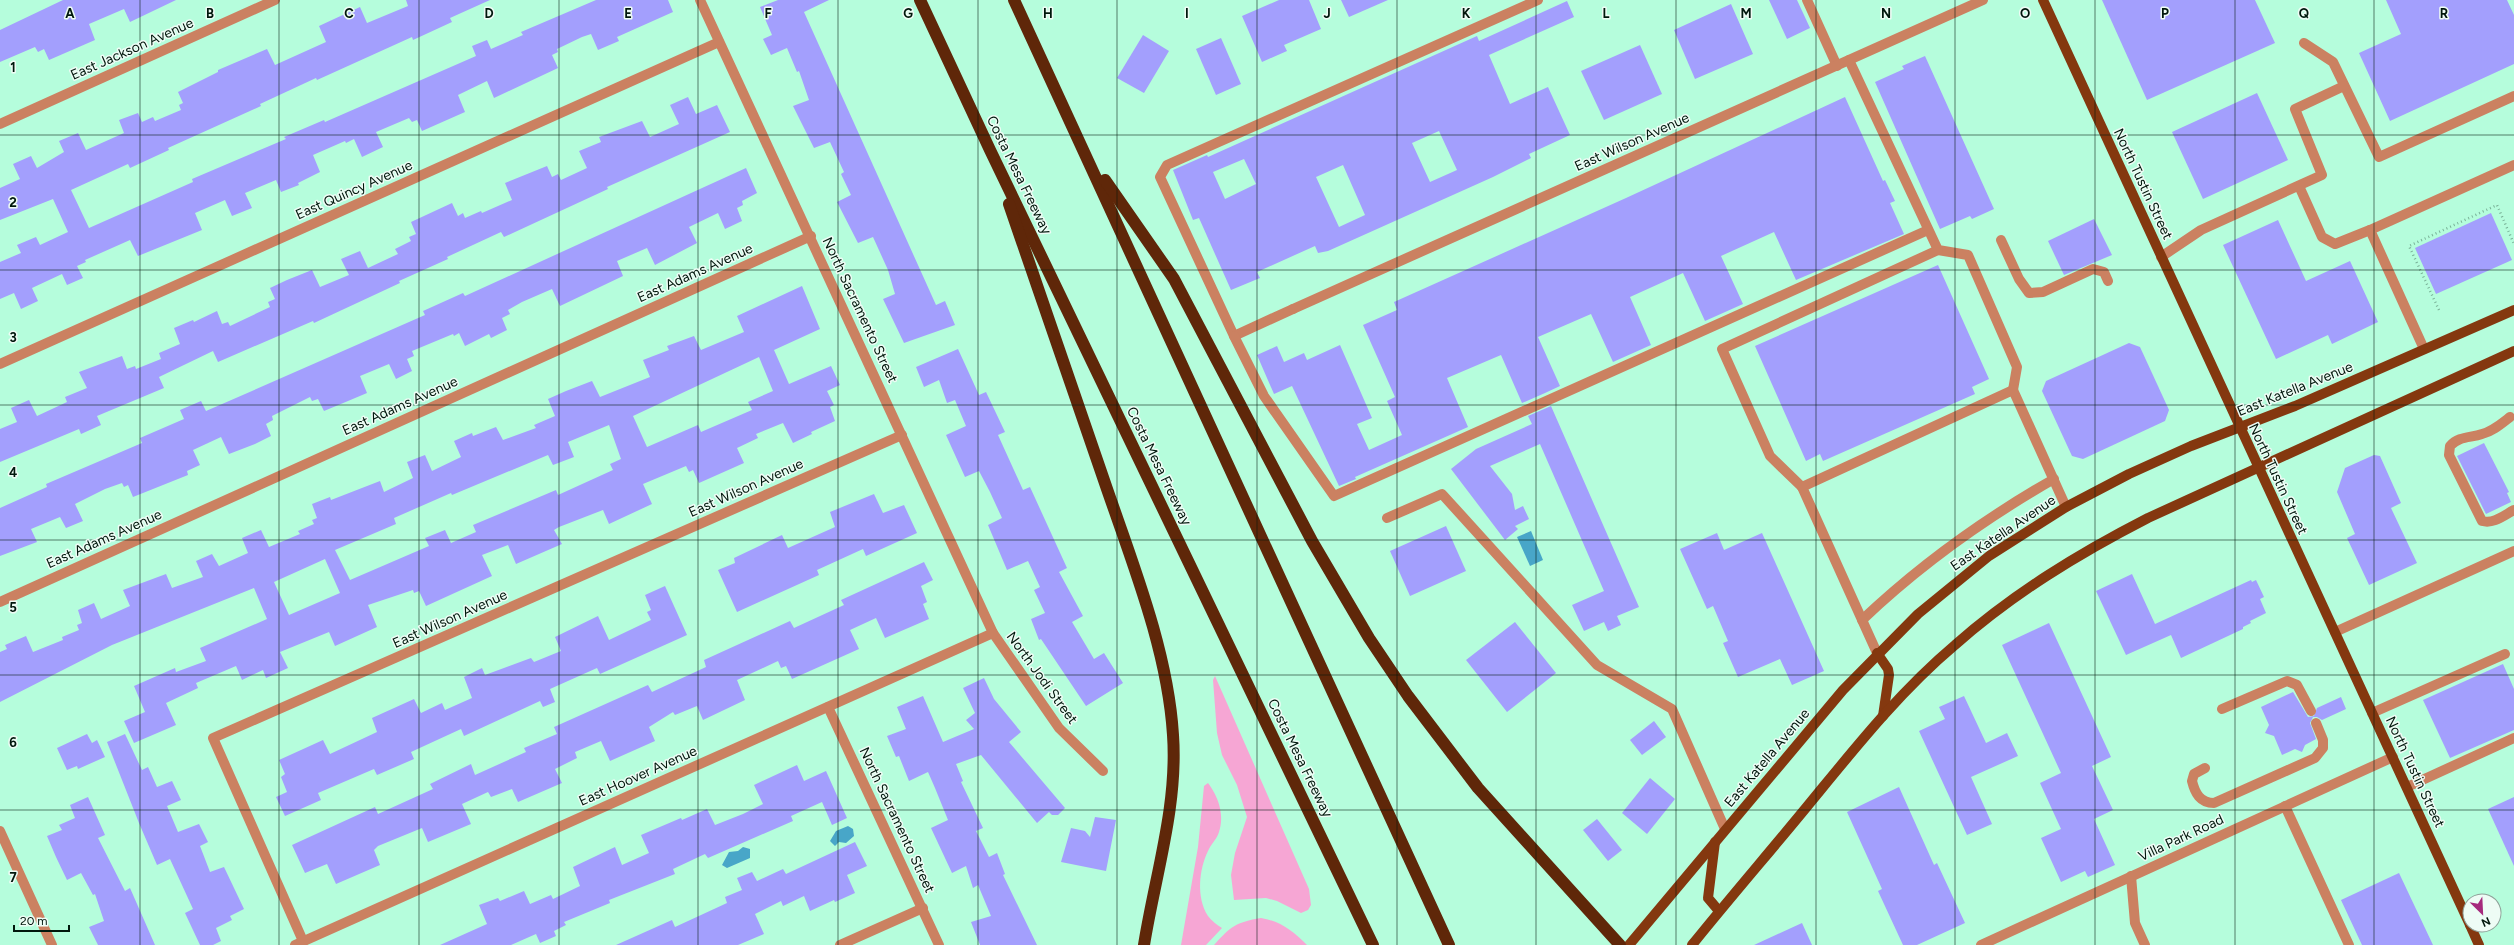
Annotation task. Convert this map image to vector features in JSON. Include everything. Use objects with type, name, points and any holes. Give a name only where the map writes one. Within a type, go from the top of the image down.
[{"type":"highway","name":"Costa Mesa Freeway","points":[[920,0],[990,150],[1373,945]]},
{"type":"highway","points":[[1014,0],[1088,156],[1449,945]]},
{"type":"highway","points":[[990,150],[1147,607],[1167,686],[1173,735],[1173,782],[1144,945]]},
{"type":"highway","points":[[1088,156],[1174,279],[1312,540],[1369,638],[1408,696],[1478,788],[1620,945]]},
{"type":"main road","name":"North Tustin Street","points":[[2043,0],[2462,907]]},
{"type":"main road","name":"East Katella Avenue","points":[[1629,945],[1838,696],[1878,653],[1918,614],[1989,556],[2066,507],[2129,474],[2191,446],[2295,406],[2514,310]]},
{"type":"main road","points":[[1692,945],[1883,716],[1954,645],[2047,574],[2100,542],[2148,518],[2514,351]]},
{"type":"main road","points":[[1878,653],[1888,669],[1883,716]]},
{"type":"main road","points":[[1715,842],[1708,898],[1719,911]]},
{"type":"main road","name":"North Tustin Street","points":[[2474,933],[2479,945]]},
{"type":"street","name":"East Jackson Avenue","points":[[0,124],[275,0]]},
{"type":"street","name":"North Sacramento Street","points":[[700,0],[811,236],[993,633]]},
{"type":"street","points":[[1538,0],[1167,165],[1160,177],[1234,336],[1264,396],[1334,496],[1928,230]]},
{"type":"street","points":[[1807,0],[1837,66]]},
{"type":"street","name":"East Wilson Avenue","points":[[1234,336],[1983,0]]},
{"type":"street","name":"East Quincy Avenue","points":[[0,364],[719,42]]},
{"type":"street","points":[[2304,43],[2334,62],[2379,158],[2514,96]]},
{"type":"street","points":[[1849,60],[1938,250]]},
{"type":"street","points":[[2161,258],[2200,230],[2322,175],[2295,109],[2344,86]]},
{"type":"street","points":[[2300,186],[2322,237],[2335,244],[2370,230],[2514,165]]},
{"type":"street","points":[[2370,230],[2424,349]]},
{"type":"street","name":"East Adams Avenue","points":[[0,602],[811,236]]},
{"type":"street","points":[[2001,240],[2019,279],[2028,293],[2043,292],[2093,269],[2104,272],[2108,281]]},
{"type":"street","points":[[1878,653],[1802,487],[1770,456],[1722,349],[1938,250],[1968,255],[2017,367],[2013,390],[2066,507]]},
{"type":"street","points":[[1802,487],[2013,390]]},
{"type":"street","points":[[2510,417],[2494,429],[2482,434],[2455,440],[2450,446],[2449,455],[2482,521],[2489,522],[2496,520],[2514,510]]},
{"type":"street","name":"East Wilson Avenue","points":[[299,943],[212,738],[902,435]]},
{"type":"street","points":[[1862,620],[1903,581],[1941,551],[2018,499],[2054,478]]},
{"type":"street","points":[[1387,518],[1442,494],[1597,665],[1672,709],[1726,829]]},
{"type":"street","points":[[2335,632],[2514,551]]},
{"type":"street","name":"East Hoover Avenue","points":[[299,943],[993,633]]},
{"type":"street","name":"North Jodi Street","points":[[993,633],[1059,728],[1103,771]]},
{"type":"street","points":[[2372,713],[2505,654]]},
{"type":"street","points":[[2222,709],[2287,681],[2297,684],[2310,711]]},
{"type":"street","name":"North Sacramento Street","points":[[828,707],[939,945]]},
{"type":"street","points":[[2205,768],[2194,774],[2192,781],[2199,797],[2204,801],[2214,803],[2315,758],[2323,748],[2323,740],[2316,723]]},
{"type":"street","points":[[2407,787],[2514,738]]},
{"type":"street","name":"Villa Park Road","points":[[1981,945],[2393,757]]},
{"type":"street","points":[[2285,806],[2349,945]]},
{"type":"street","points":[[0,831],[52,945]]},
{"type":"street","points":[[2132,876],[2135,923],[2145,945]]},
{"type":"street","points":[[840,945],[923,908]]},
{"type":"path","points":[[2439,310],[2410,246],[2497,205],[2514,244]]},
{"type":"shaded area","points":[[1215,676],[1309,889],[1311,905],[1308,910],[1301,913],[1277,901],[1266,898],[1234,900],[1231,875],[1235,853],[1247,817],[1237,785],[1222,755],[1217,733],[1213,680]]},
{"type":"shaded area","points":[[1208,783],[1220,806],[1221,826],[1218,835],[1205,858],[1201,875],[1200,892],[1204,909],[1208,916],[1222,928],[1206,945],[1181,945],[1198,847],[1204,786]]},
{"type":"shaded area","points":[[1261,918],[1268,919],[1286,927],[1307,945],[1214,945],[1234,926],[1245,921]]},
{"type":"water","points":[[1531,531],[1543,560],[1530,566],[1517,537]]},
{"type":"water","points":[[848,826],[853,829],[854,836],[846,843],[839,842],[835,846],[830,841],[836,831]]},
{"type":"water","points":[[743,847],[750,849],[750,858],[727,868],[722,865],[729,852],[738,851]]},
{"type":"building","points":[[63,0],[176,0],[130,22],[124,9],[89,24],[95,40],[49,60],[44,49],[38,52],[35,47],[0,62],[0,30]]},
{"type":"building","points":[[406,0],[490,0],[450,18],[452,22],[413,40],[412,37],[317,80],[316,78],[260,104],[261,106],[168,148],[169,150],[130,168],[128,164],[71,190],[89,228],[193,182],[192,179],[286,139],[284,137],[324,120],[325,122],[476,56],[472,46],[487,40],[491,49],[523,35],[521,32],[596,0],[668,0],[673,12],[617,37],[619,41],[598,50],[591,34],[557,49],[558,52],[552,55],[558,68],[494,98],[487,81],[458,95],[465,112],[422,131],[417,120],[412,122],[409,118],[376,132],[383,147],[362,157],[354,139],[346,143],[345,141],[313,155],[320,172],[298,183],[299,185],[281,192],[276,180],[245,193],[252,208],[232,216],[225,200],[195,213],[202,230],[138,256],[130,240],[85,260],[86,262],[77,266],[83,278],[67,285],[62,274],[32,288],[38,301],[21,309],[14,293],[0,299],[0,262],[21,253],[17,245],[36,237],[40,245],[68,232],[53,199],[0,220],[0,188],[20,179],[13,164],[31,156],[37,168],[64,152],[59,141],[78,133],[86,150],[124,133],[119,120],[138,113],[142,122],[153,117],[155,121],[181,110],[179,105],[183,103],[178,92],[218,72],[218,70],[267,49],[275,65],[326,42],[319,26],[360,7],[367,23],[408,6]]},
{"type":"building","points":[[778,0],[829,0],[804,12],[936,305],[945,301],[955,325],[904,343],[883,299],[895,294],[888,270],[873,237],[858,243],[837,202],[851,195],[841,174],[844,172],[830,142],[814,148],[793,106],[809,100],[799,71],[797,72],[787,48],[771,55],[763,39],[772,35],[760,7]]},
{"type":"building","points":[[1279,0],[1309,0],[1321,29],[1284,45],[1287,51],[1262,62],[1242,16]]},
{"type":"building","points":[[1341,0],[1388,0],[1349,17]]},
{"type":"building","points":[[1769,0],[1797,0],[1810,28],[1787,39]]},
{"type":"building","points":[[2102,0],[2255,0],[2275,43],[2147,100]]},
{"type":"building","points":[[2386,0],[2507,0],[2514,15],[2514,64],[2390,121],[2359,53],[2401,34]]},
{"type":"building","points":[[1567,1],[1574,17],[1489,55],[1510,104],[1548,87],[1570,135],[1529,154],[1531,158],[1493,177],[1328,251],[1318,253],[1315,246],[1257,272],[1260,278],[1231,290],[1199,218],[1193,220],[1173,170],[1207,155],[1208,157],[1477,36],[1479,41]],"holes":[[[1439,131],[1457,170],[1430,182],[1412,143]],[[1244,159],[1256,184],[1225,199],[1213,172]],[[1343,165],[1365,215],[1339,227],[1316,177]]]},
{"type":"building","points":[[1731,4],[1753,54],[1695,79],[1674,30]]},
{"type":"building","points":[[1143,35],[1169,51],[1144,93],[1117,78]]},
{"type":"building","points":[[1221,38],[1241,84],[1216,95],[1196,49]]},
{"type":"building","points":[[1640,45],[1662,94],[1604,120],[1581,71]]},
{"type":"building","points":[[1925,56],[1994,209],[1972,219],[1970,216],[1940,229],[1875,82],[1904,69],[1902,66]]},
{"type":"building","points":[[2257,93],[2288,160],[2203,199],[2172,132]]},
{"type":"building","points":[[688,97],[696,114],[717,105],[730,132],[607,187],[608,189],[504,237],[501,232],[447,257],[448,259],[399,281],[400,283],[314,323],[313,321],[218,362],[213,351],[159,377],[164,388],[97,416],[101,425],[81,434],[79,429],[0,462],[0,429],[17,422],[11,408],[29,400],[37,416],[67,402],[65,397],[87,388],[79,372],[122,356],[127,369],[135,366],[136,369],[161,359],[159,353],[180,344],[174,328],[193,320],[194,322],[217,311],[222,324],[228,322],[230,326],[270,307],[268,302],[275,299],[270,288],[287,280],[312,270],[320,287],[349,275],[341,259],[360,251],[368,268],[398,254],[395,249],[411,241],[409,237],[416,234],[411,222],[452,203],[458,216],[463,213],[465,218],[481,211],[482,213],[512,200],[505,183],[547,166],[552,177],[558,174],[561,180],[587,168],[579,151],[601,142],[599,137],[642,121],[650,137],[679,124],[670,105]]},
{"type":"building","points":[[1845,97],[1883,181],[1885,180],[1895,201],[1890,203],[1904,234],[1796,280],[1774,232],[1721,256],[1743,304],[1705,321],[1683,273],[1630,297],[1651,345],[1613,362],[1591,314],[1538,337],[1560,386],[1522,403],[1501,355],[1447,378],[1468,427],[1355,477],[1356,479],[1339,486],[1292,386],[1274,394],[1257,355],[1277,346],[1284,362],[1304,353],[1307,360],[1340,345],[1372,418],[1357,424],[1369,450],[1402,435],[1387,401],[1395,397],[1363,325],[1397,310],[1394,302],[1626,198]]},
{"type":"building","points":[[746,168],[757,193],[742,201],[743,205],[737,208],[742,221],[725,229],[718,213],[689,227],[697,243],[655,265],[647,248],[617,261],[623,276],[560,306],[552,289],[522,302],[508,310],[510,314],[502,318],[507,330],[491,338],[489,334],[465,346],[459,333],[454,336],[453,334],[412,351],[414,356],[407,359],[412,371],[396,379],[389,364],[360,376],[367,393],[324,411],[318,399],[312,401],[310,397],[272,416],[273,420],[266,424],[271,436],[255,444],[229,454],[221,437],[193,450],[200,465],[187,471],[188,475],[133,497],[128,485],[124,487],[122,483],[105,489],[75,504],[83,521],[66,528],[60,517],[31,529],[37,542],[0,556],[0,508],[47,487],[46,484],[142,443],[140,438],[184,419],[180,410],[201,401],[206,411],[425,315],[423,311],[463,293],[465,296]]},
{"type":"building","points":[[2491,213],[2512,260],[2436,294],[2415,248]]},
{"type":"building","points":[[2094,219],[2112,255],[2064,275],[2048,241]]},
{"type":"building","points":[[2278,220],[2306,281],[2350,261],[2378,322],[2332,344],[2328,335],[2276,359],[2223,245]]},
{"type":"building","points":[[1938,265],[1989,379],[1972,387],[1975,394],[1823,461],[1820,454],[1806,461],[1755,346]]},
{"type":"building","points":[[802,286],[820,329],[774,350],[789,384],[831,366],[840,385],[827,391],[834,405],[830,407],[835,421],[811,432],[812,434],[793,443],[783,423],[756,434],[758,438],[737,448],[744,463],[699,483],[693,470],[689,472],[686,466],[643,484],[652,504],[609,524],[603,510],[559,527],[554,530],[562,544],[516,564],[508,545],[482,555],[492,576],[426,606],[419,591],[414,593],[413,590],[368,605],[377,627],[335,646],[329,632],[280,652],[288,668],[266,678],[263,670],[242,680],[236,666],[196,683],[198,688],[166,703],[176,725],[134,743],[124,721],[145,712],[134,686],[175,668],[176,672],[206,661],[200,648],[267,619],[254,588],[112,645],[0,702],[0,652],[7,649],[5,645],[26,636],[33,652],[63,640],[62,637],[79,630],[77,625],[82,623],[78,610],[94,603],[101,619],[130,606],[123,590],[166,574],[172,588],[203,577],[196,561],[212,554],[219,566],[248,553],[242,538],[261,530],[269,547],[300,534],[298,531],[314,524],[312,520],[317,518],[312,504],[330,497],[331,500],[380,481],[384,492],[413,478],[407,462],[425,455],[432,471],[461,457],[454,441],[472,433],[473,436],[496,427],[503,440],[536,428],[534,425],[555,416],[548,399],[566,391],[592,381],[600,397],[650,377],[643,360],[669,350],[667,346],[694,336],[701,350],[744,332],[737,316]],"holes":[[[759,357],[773,391],[748,402],[752,410],[701,432],[698,425],[647,447],[633,416]],[[609,425],[621,459],[610,464],[613,470],[558,495],[556,490],[473,525],[476,532],[451,543],[445,530],[425,538],[429,546],[350,580],[335,550],[396,524],[394,518],[451,493],[452,495],[548,455],[553,465],[574,457],[568,442]],[[325,559],[340,593],[289,615],[274,582]]]},
{"type":"building","points":[[2129,343],[2140,347],[2169,410],[2165,421],[2083,459],[2072,456],[2042,391],[2046,381]]},
{"type":"building","points":[[958,349],[979,395],[986,392],[1005,432],[998,435],[1023,490],[1030,487],[1067,568],[1059,572],[1083,616],[1072,622],[1094,659],[1104,653],[1123,683],[1086,706],[1041,639],[1039,640],[1031,619],[1045,613],[1034,590],[1040,587],[1028,561],[1007,570],[988,525],[1002,518],[979,471],[965,477],[946,435],[966,426],[955,400],[947,403],[939,380],[924,387],[916,367]]},
{"type":"building","points":[[1551,406],[1639,607],[1617,616],[1621,625],[1608,631],[1604,622],[1584,631],[1572,605],[1604,591],[1540,444],[1490,466],[1512,494],[1515,510],[1523,506],[1529,519],[1515,526],[1518,529],[1505,540],[1451,469],[1476,449],[1532,424],[1528,416]]},
{"type":"building","points":[[2484,443],[2509,492],[2507,493],[2511,502],[2486,514],[2457,456]]},
{"type":"building","points":[[2374,455],[2380,456],[2401,503],[2391,508],[2417,563],[2369,585],[2347,538],[2355,534],[2337,492],[2345,468]]},
{"type":"building","points":[[874,494],[883,513],[904,505],[917,533],[866,556],[863,549],[817,570],[819,575],[737,612],[718,570],[735,563],[734,558],[782,535],[788,548],[835,527],[830,512]]},
{"type":"building","points":[[1446,526],[1466,571],[1410,596],[1390,551]]},
{"type":"building","points":[[1717,533],[1724,550],[1762,533],[1824,671],[1792,685],[1780,659],[1738,677],[1723,643],[1728,641],[1713,606],[1707,609],[1680,549]]},
{"type":"building","points":[[924,562],[933,580],[921,586],[927,602],[923,604],[929,619],[885,638],[876,618],[850,630],[859,649],[792,679],[786,666],[781,668],[778,661],[737,680],[745,700],[703,720],[697,706],[675,715],[673,712],[649,727],[655,741],[610,761],[601,741],[575,752],[577,758],[555,769],[562,783],[518,802],[512,789],[491,797],[488,792],[462,804],[471,824],[428,842],[422,828],[378,846],[374,850],[380,865],[336,884],[327,864],[305,873],[292,845],[375,807],[378,814],[433,789],[430,784],[471,764],[475,775],[526,752],[524,748],[557,734],[554,727],[648,685],[652,692],[706,667],[704,660],[790,621],[794,628],[844,605],[841,600]]},
{"type":"building","points":[[2132,574],[2155,624],[2251,580],[2252,582],[2256,580],[2264,597],[2260,599],[2266,613],[2250,621],[2251,623],[2243,627],[2243,629],[2181,658],[2171,635],[2126,655],[2096,591]]},
{"type":"building","points":[[665,586],[687,635],[600,674],[597,668],[550,689],[555,702],[543,707],[540,701],[464,736],[461,729],[411,752],[414,759],[377,775],[374,769],[318,793],[321,800],[285,816],[276,797],[287,792],[281,777],[285,774],[279,760],[323,740],[330,754],[377,732],[372,718],[414,699],[421,713],[442,703],[445,710],[472,698],[464,677],[482,668],[485,675],[531,658],[534,662],[561,651],[555,637],[598,616],[609,640],[651,620],[647,612],[651,610],[645,595]]},
{"type":"building","points":[[1515,622],[1556,673],[1507,712],[1466,660]]},
{"type":"building","points":[[2049,623],[2111,757],[2092,766],[2113,810],[2094,819],[2115,865],[2088,877],[2085,871],[2061,882],[2041,838],[2061,829],[2040,783],[2061,773],[2002,645]]},
{"type":"building","points":[[2503,664],[2514,689],[2514,730],[2450,758],[2423,700]]},
{"type":"building","points":[[984,678],[994,699],[1021,732],[1009,742],[1065,808],[1058,815],[1052,815],[1049,812],[1037,823],[981,755],[956,764],[963,781],[961,782],[983,828],[976,831],[989,857],[997,853],[1005,874],[1003,875],[1037,945],[980,945],[971,922],[991,916],[978,885],[973,888],[966,866],[952,873],[931,828],[948,820],[928,772],[909,781],[899,756],[896,757],[887,736],[906,729],[897,707],[923,696],[943,742],[974,729],[966,720],[975,713],[963,688]]},
{"type":"building","points":[[2293,692],[2308,717],[2314,716],[2317,708],[2341,697],[2346,709],[2322,720],[2317,717],[2313,717],[2310,723],[2316,739],[2305,745],[2302,752],[2295,749],[2282,755],[2274,736],[2265,733],[2269,725],[2261,707]]},
{"type":"building","points":[[1964,696],[1986,743],[2007,733],[2018,756],[1971,777],[1992,824],[1967,835],[1919,731],[1945,719],[1939,707]]},
{"type":"building","points":[[1654,721],[1666,737],[1642,755],[1630,740]]},
{"type":"building","points":[[87,734],[92,743],[97,740],[105,757],[78,769],[77,766],[67,770],[57,748]]},
{"type":"building","points":[[125,734],[142,770],[148,767],[157,787],[172,781],[181,800],[167,806],[178,832],[199,824],[208,842],[200,846],[210,872],[224,867],[244,909],[230,916],[232,920],[216,928],[221,941],[213,945],[200,945],[185,913],[193,909],[170,859],[157,865],[139,823],[107,742]]},
{"type":"building","points":[[797,765],[804,781],[826,771],[847,818],[832,825],[822,802],[791,816],[793,821],[708,858],[705,854],[673,869],[675,874],[609,900],[610,903],[564,922],[566,925],[554,931],[556,936],[540,943],[536,934],[511,945],[440,945],[487,924],[479,905],[498,898],[500,901],[524,891],[530,904],[551,895],[553,899],[580,886],[573,867],[615,847],[622,865],[649,853],[641,835],[707,809],[715,825],[763,804],[754,785]]},
{"type":"building","points":[[1650,778],[1675,799],[1647,834],[1622,813]]},
{"type":"building","points":[[1899,787],[1934,865],[1937,863],[1965,923],[1917,945],[1903,945],[1878,891],[1882,889],[1847,812]]},
{"type":"building","points":[[88,797],[105,835],[98,838],[125,891],[130,888],[155,945],[98,945],[89,927],[104,921],[95,894],[93,895],[81,873],[67,880],[56,857],[47,836],[62,830],[59,825],[75,818],[70,805]]},
{"type":"building","points":[[2514,797],[2514,866],[2488,809]]},
{"type":"building","points":[[1095,817],[1116,820],[1106,871],[1061,862],[1071,828],[1085,831],[1090,837]]},
{"type":"building","points":[[1597,819],[1622,850],[1608,861],[1583,830]]},
{"type":"building","points":[[855,842],[867,866],[847,875],[855,893],[835,902],[834,900],[810,911],[804,896],[783,906],[781,901],[755,914],[764,934],[738,945],[616,945],[672,920],[675,927],[727,903],[725,897],[742,890],[737,878],[752,872],[757,881],[783,869],[786,874]]},
{"type":"building","points":[[2399,873],[2433,945],[2362,945],[2341,900]]},
{"type":"building","points":[[1802,923],[1812,945],[1754,945]]}]
